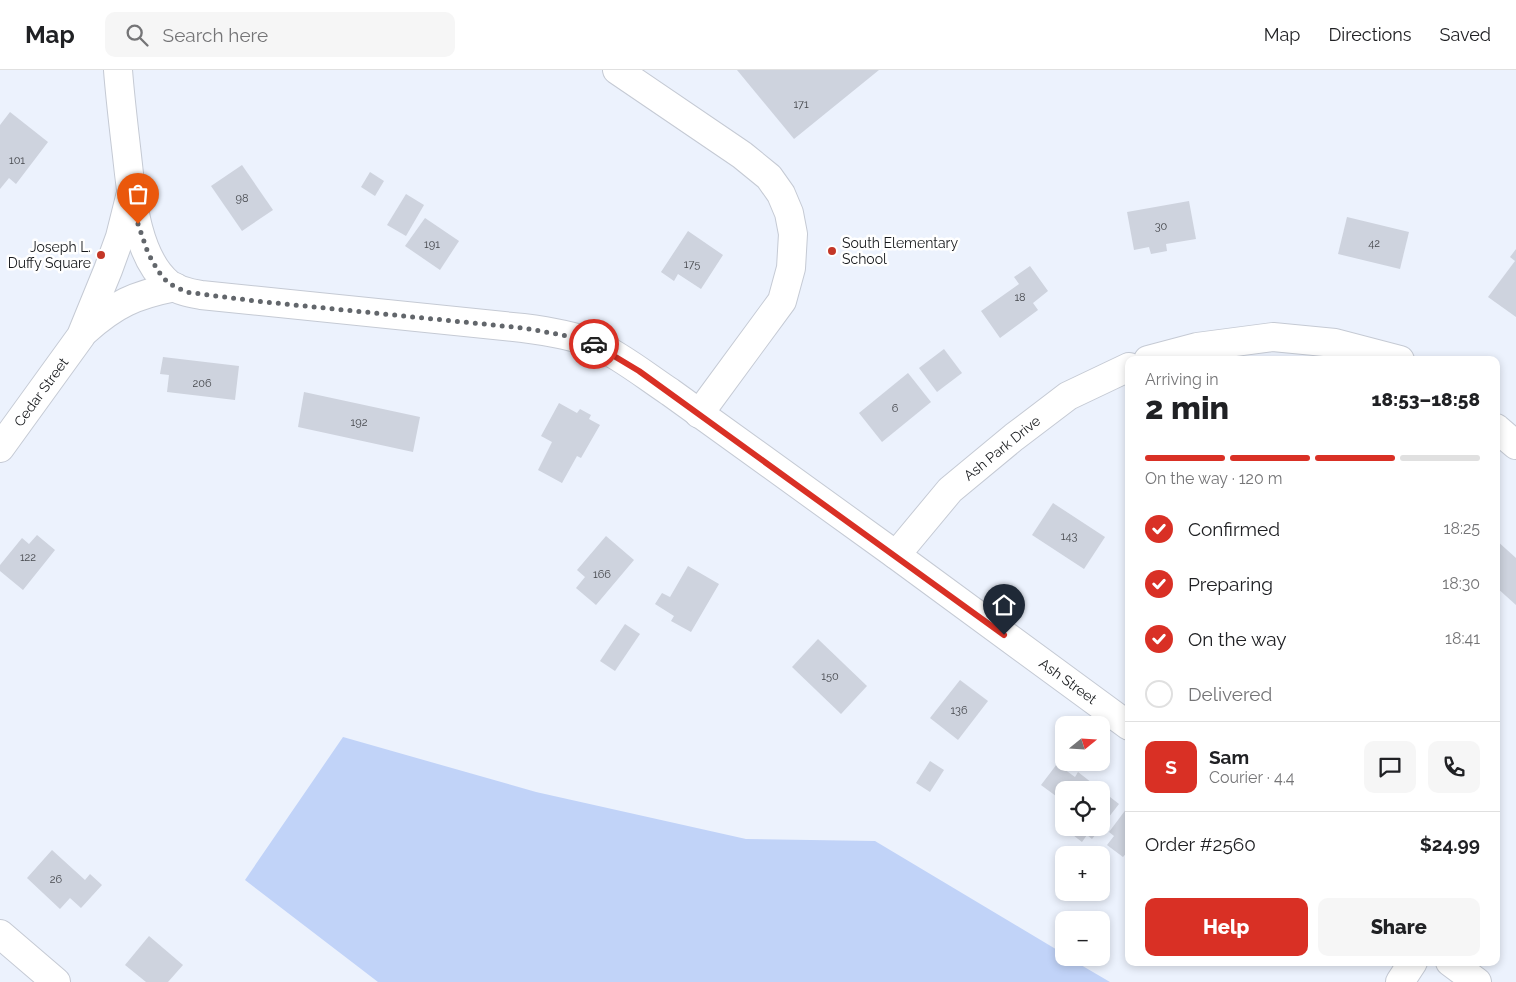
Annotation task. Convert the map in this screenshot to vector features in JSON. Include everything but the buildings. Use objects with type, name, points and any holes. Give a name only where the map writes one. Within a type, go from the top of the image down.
[{"type":"street","name":"Cedar Street","points":[[118,70],[135,212],[148,253],[158,271],[168,283],[175,287]]},
{"type":"street","points":[[617,70],[742,155],[769,177],[781,194],[789,213],[793,234],[791,268],[782,301],[699,414]]},
{"type":"street","name":"Cedar Street","points":[[81,336],[117,245],[131,190]]},
{"type":"street","name":"Cedar Street","points":[[0,448],[81,336],[103,314],[138,296],[175,287]]},
{"type":"street","name":"Ash Street","points":[[175,287],[186,292],[201,295],[494,325],[563,335],[595,344],[639,371],[896,554],[1125,723]]},
{"type":"street","points":[[1163,356],[1197,347],[1273,337],[1334,343],[1384,356]]},
{"type":"street","name":"Ash Park Drive","points":[[896,554],[950,490],[1014,438],[1068,396],[1125,369]]},
{"type":"street","points":[[1500,431],[1516,445]]},
{"type":"street","points":[[0,934],[56,982]]},
{"type":"street","points":[[1400,982],[1410,966]]},
{"type":"street","points":[[1455,966],[1477,982]]},
{"type":"shaded area","points":[[343,737],[536,792],[746,839],[875,841],[1055,949],[1055,966],[1083,966],[1110,982],[378,982],[245,880]]},
{"type":"way so far","points":[[138,224],[148,253],[158,271],[168,283],[186,292],[255,301],[523,328],[563,335],[594,344]]},
{"type":"place","name":"South Elementary School","points":[[832,251]]},
{"type":"place","name":"Joseph L. Duffy Square","points":[[101,255]]},
{"type":"route","points":[[594,344],[639,371],[896,554],[1004,635]]}]
